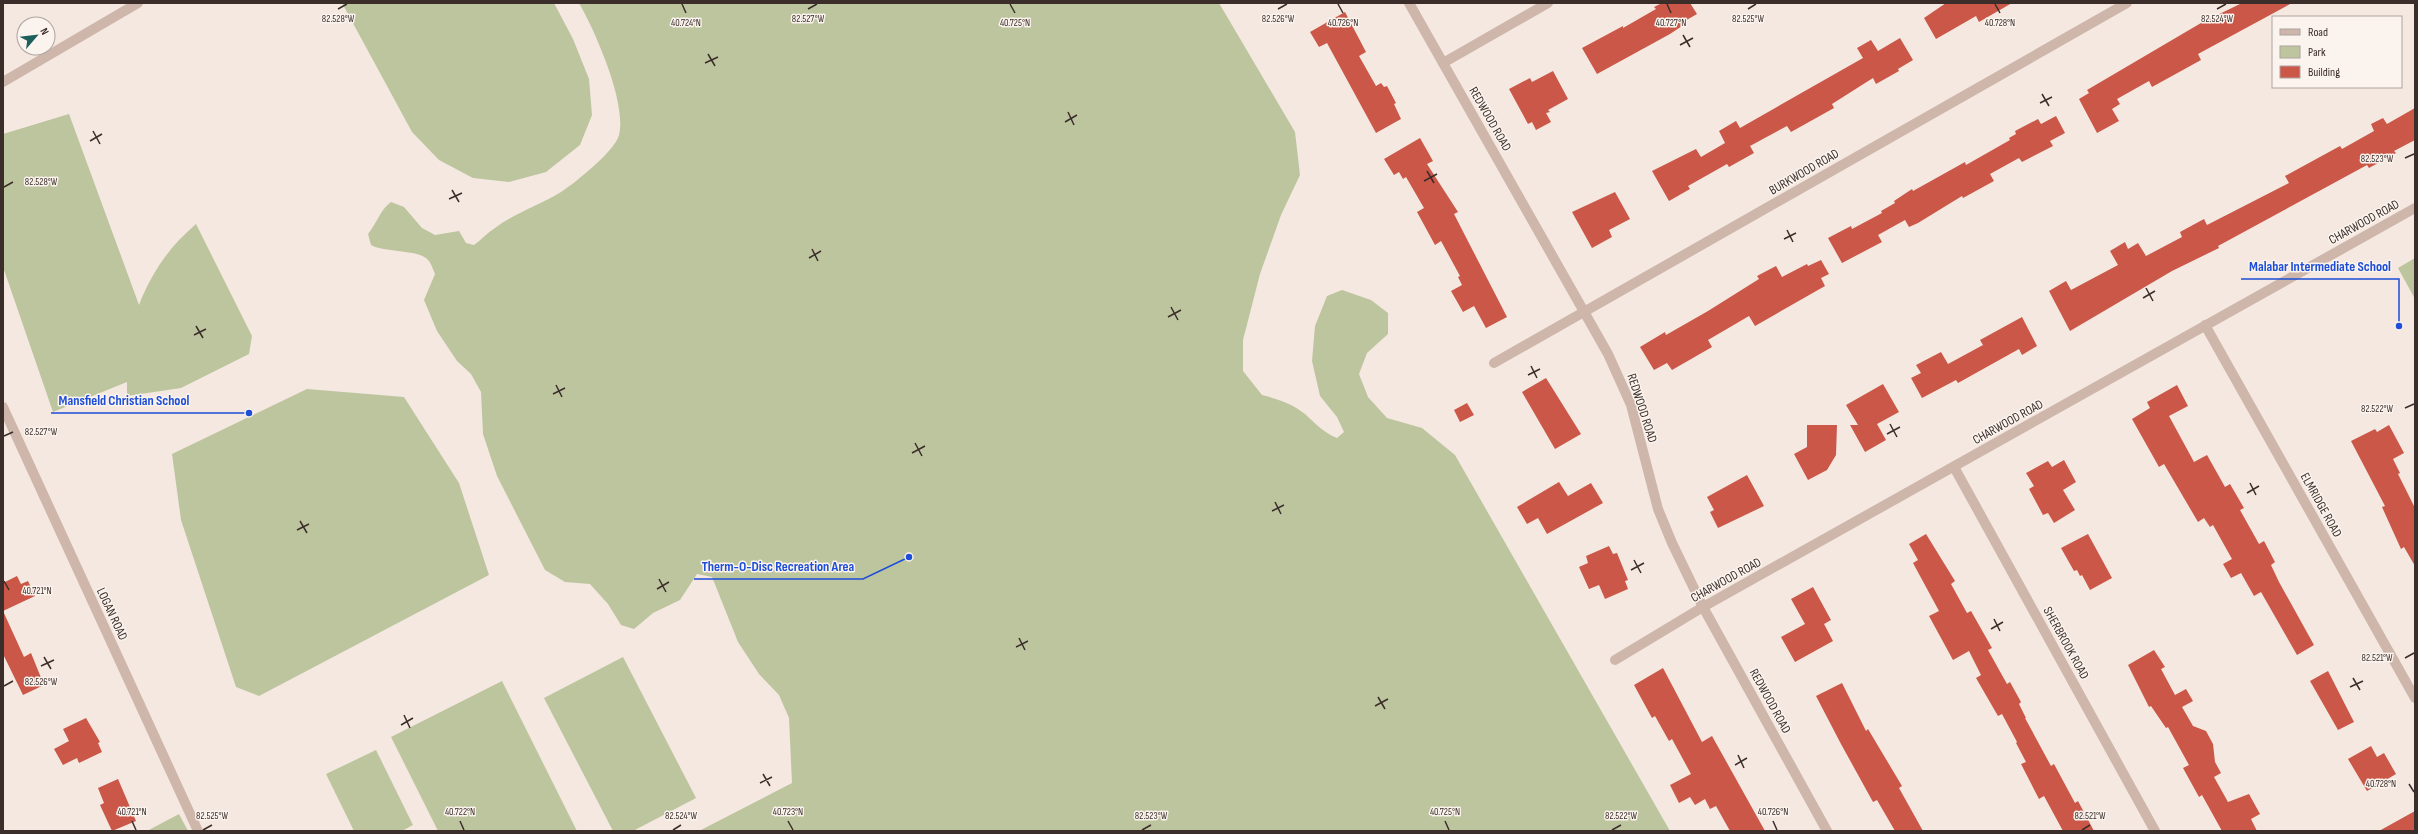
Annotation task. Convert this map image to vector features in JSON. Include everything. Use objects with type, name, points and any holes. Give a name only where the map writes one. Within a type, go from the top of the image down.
[{"type":"street","points":[[3,82],[138,3]]},
{"type":"street","name":"REDWOOD ROAD","points":[[1409,3],[1608,354],[1631,405],[1658,509],[1688,579],[1827,831]]},
{"type":"street","points":[[1443,63],[1548,3]]},
{"type":"street","name":"BURKWOOD ROAD","points":[[1494,363],[2127,3]]},
{"type":"street","name":"CHARWOOD ROAD","points":[[1615,660],[1703,607],[2415,208]]},
{"type":"street","name":"ELMRIDGE ROAD","points":[[2205,325],[2415,698]]},
{"type":"street","name":"LOGAN ROAD","points":[[3,407],[198,831]]},
{"type":"street","name":"SHERBROOK ROAD","points":[[1954,467],[2155,831]]},
{"type":"green space","points":[[342,3],[554,3],[573,39],[589,79],[592,115],[580,145],[546,172],[509,182],[473,178],[439,160],[412,132]]},
{"type":"green space","points":[[579,3],[1219,3],[1295,132],[1300,175],[1281,215],[1260,274],[1243,340],[1243,371],[1262,395],[1295,407],[1324,431],[1337,438],[1344,432],[1337,417],[1320,396],[1312,361],[1315,326],[1327,296],[1342,290],[1371,300],[1388,313],[1388,334],[1367,353],[1359,374],[1368,397],[1387,418],[1422,428],[1455,455],[1670,831],[699,831],[792,783],[789,718],[779,695],[759,674],[738,642],[712,577],[697,574],[680,600],[653,613],[634,629],[621,625],[608,604],[590,584],[565,582],[545,570],[497,476],[483,434],[481,392],[471,374],[457,361],[437,331],[424,300],[435,274],[431,264],[424,257],[417,254],[385,249],[371,245],[368,234],[381,213],[391,202],[404,207],[422,228],[435,235],[459,231],[466,243],[474,245],[489,232],[519,213],[561,192],[585,174],[603,157],[616,142],[619,135],[620,121],[618,105],[614,87],[601,49]]},
{"type":"green space","points":[[69,114],[139,305],[162,261],[186,233],[196,224],[252,336],[249,354],[181,388],[127,396],[127,382],[53,412],[3,267],[3,134]]},
{"type":"green space","points":[[2415,258],[2415,299],[2398,268]]},
{"type":"green space","points":[[307,389],[404,397],[459,483],[489,575],[259,696],[236,687],[181,520],[172,454]]},
{"type":"green space","points":[[623,657],[696,798],[633,831],[613,831],[544,698]]},
{"type":"green space","points":[[502,681],[577,831],[438,831],[391,737]]},
{"type":"green space","points":[[376,750],[413,825],[402,831],[354,831],[326,774]]},
{"type":"green space","points":[[179,814],[188,831],[147,831]]},
{"type":"building","points":[[1662,3],[1690,3],[1697,14],[1683,22],[1685,24],[1670,34],[1597,74],[1582,48],[1623,26],[1623,28],[1656,9],[1654,7]]},
{"type":"building","points":[[1946,3],[2012,3],[1979,22],[1976,16],[1936,39],[1924,18]]},
{"type":"building","points":[[2242,3],[2292,3],[2198,54],[2201,60],[2152,87],[2149,81],[2117,99],[2120,104],[2112,109],[2119,121],[2097,133],[2079,99],[2089,93],[2087,90],[2201,23]]},
{"type":"building","points":[[1345,12],[1366,52],[1359,56],[1376,86],[1381,83],[1384,87],[1387,86],[1396,103],[1394,104],[1401,119],[1376,133],[1327,43],[1319,47],[1310,32]]},
{"type":"building","points":[[1900,38],[1913,60],[1898,69],[1899,71],[1876,84],[1873,78],[1832,104],[1834,108],[1791,132],[1787,126],[1750,146],[1754,153],[1729,167],[1727,164],[1688,186],[1690,189],[1669,201],[1652,171],[1696,149],[1701,157],[1725,143],[1719,131],[1736,121],[1740,128],[1863,58],[1857,48],[1871,40],[1878,51]]},
{"type":"building","points":[[1553,71],[1568,99],[1548,110],[1550,112],[1546,113],[1551,122],[1536,130],[1532,122],[1528,124],[1509,89],[1530,78],[1532,82]]},
{"type":"building","points":[[2415,108],[2415,140],[2394,151],[2396,153],[2369,168],[2367,165],[2218,246],[2219,248],[2172,271],[2070,331],[2049,291],[2066,281],[2071,290],[2118,265],[2110,251],[2125,242],[2128,249],[2138,243],[2146,256],[2182,237],[2180,232],[2204,219],[2207,225],[2289,183],[2285,176],[2340,146],[2342,149],[2374,131],[2371,124],[2383,118],[2387,124]]},
{"type":"building","points":[[2056,116],[2065,133],[2050,141],[2053,146],[2022,162],[2019,158],[1990,174],[1994,181],[1963,198],[1962,196],[1918,223],[1909,227],[1905,220],[1878,235],[1882,242],[1842,263],[1828,238],[1851,226],[1852,229],[1882,213],[1881,211],[1895,203],[1894,201],[1912,189],[1913,191],[1965,162],[1966,165],[2010,140],[2009,138],[2016,134],[2015,131],[2038,119],[2041,124]]},
{"type":"building","points":[[1420,138],[1433,161],[1427,164],[1458,212],[1454,214],[1507,317],[1486,328],[1474,306],[1463,312],[1451,291],[1462,285],[1458,277],[1460,276],[1441,241],[1435,245],[1417,212],[1424,208],[1406,177],[1403,179],[1399,172],[1394,175],[1384,159]]},
{"type":"building","points":[[1615,192],[1630,219],[1609,230],[1612,237],[1592,248],[1572,212]]},
{"type":"building","points":[[1821,260],[1829,274],[1821,278],[1825,286],[1755,326],[1749,316],[1708,340],[1712,347],[1672,370],[1667,363],[1654,370],[1640,347],[1665,332],[1666,335],[1708,311],[1759,279],[1757,276],[1776,266],[1782,277],[1807,264],[1808,266]]},
{"type":"building","points":[[2022,317],[2037,346],[2022,355],[2019,349],[1958,383],[1956,380],[1922,398],[1911,378],[1921,373],[1916,365],[1941,352],[1948,364],[1983,345],[1980,340]]},
{"type":"building","points":[[1546,378],[1581,434],[1555,449],[1522,392]]},
{"type":"building","points":[[1883,384],[1899,412],[1877,424],[1886,440],[1865,452],[1850,425],[1858,425],[1846,405]]},
{"type":"building","points":[[2177,385],[2188,406],[2169,416],[2194,462],[2207,455],[2225,487],[2230,484],[2244,508],[2240,510],[2259,544],[2264,541],[2275,562],[2271,565],[2279,582],[2314,645],[2297,655],[2261,592],[2254,596],[2241,573],[2231,578],[2223,564],[2232,559],[2213,525],[2210,527],[2204,518],[2198,522],[2164,464],[2159,467],[2132,419],[2150,408],[2147,402]]},
{"type":"building","points":[[1467,403],[1474,415],[1460,422],[1454,410]]},
{"type":"building","points":[[1807,425],[1837,425],[1836,455],[1827,470],[1808,480],[1794,454],[1807,447]]},
{"type":"building","points":[[2389,425],[2404,453],[2393,459],[2400,473],[2398,474],[2415,508],[2415,566],[2404,547],[2401,549],[2382,507],[2385,506],[2351,441],[2375,429],[2377,432]]},
{"type":"building","points":[[2064,460],[2076,482],[2063,490],[2075,510],[2054,523],[2048,513],[2043,515],[2029,489],[2034,486],[2026,473],[2048,461],[2052,467]]},
{"type":"building","points":[[1747,475],[1764,506],[1718,528],[1710,512],[1714,510],[1707,497]]},
{"type":"building","points":[[1559,482],[1568,496],[1591,483],[1603,503],[1547,534],[1538,518],[1527,524],[1517,507]]},
{"type":"building","points":[[1926,534],[1955,581],[1951,584],[1967,613],[1971,611],[1992,648],[1988,650],[2007,684],[2010,682],[2021,702],[2019,704],[2025,718],[2051,766],[2054,764],[2075,803],[2078,801],[2094,831],[2063,831],[2044,796],[2039,799],[2021,764],[2026,762],[2016,743],[2017,742],[2002,714],[1998,716],[1976,678],[1981,675],[1969,651],[1953,660],[1929,616],[1939,611],[1913,563],[1918,560],[1909,544]]},
{"type":"building","points":[[2088,534],[2112,578],[2090,590],[2082,575],[2080,576],[2077,570],[2074,571],[2061,548]]},
{"type":"building","points":[[1609,546],[1613,554],[1617,553],[1628,580],[1625,581],[1628,589],[1605,599],[1599,585],[1589,589],[1579,567],[1588,563],[1586,556]]},
{"type":"building","points":[[17,576],[21,584],[28,581],[35,596],[3,611],[3,583]]},
{"type":"building","points":[[1813,587],[1831,620],[1824,624],[1833,641],[1795,662],[1781,637],[1805,624],[1791,599]]},
{"type":"building","points":[[3,611],[24,657],[31,653],[44,685],[23,695],[3,654]]},
{"type":"building","points":[[2154,650],[2165,667],[2161,669],[2175,695],[2186,689],[2193,701],[2182,707],[2193,726],[2206,731],[2213,744],[2215,762],[2221,773],[2214,777],[2228,802],[2249,794],[2260,814],[2251,819],[2257,831],[2222,831],[2202,795],[2199,797],[2183,768],[2189,765],[2168,727],[2166,728],[2151,706],[2149,707],[2128,665]]},
{"type":"building","points":[[1663,668],[1702,742],[1712,736],[1765,831],[1730,831],[1716,806],[1710,809],[1705,799],[1695,805],[1690,797],[1679,803],[1670,785],[1691,774],[1672,739],[1669,741],[1655,716],[1652,718],[1634,685]]},
{"type":"building","points":[[2328,671],[2354,722],[2338,730],[2310,681]]},
{"type":"building","points":[[1842,683],[1866,731],[1868,729],[1902,786],[1899,788],[1923,831],[1895,831],[1877,800],[1873,802],[1841,744],[1816,696]]},
{"type":"building","points":[[86,718],[100,742],[98,743],[102,752],[79,763],[77,758],[63,765],[54,749],[69,741],[63,729]]},
{"type":"building","points":[[2371,746],[2377,757],[2384,753],[2396,774],[2367,791],[2348,759]]},
{"type":"building","points":[[118,779],[136,821],[112,831],[100,805],[104,803],[98,788]]},
{"type":"building","points":[[2415,811],[2415,831],[2379,831]]},
{"type":"place","name":"Malabar Intermediate School","points":[[2399,326]]},
{"type":"place","name":"Mansfield Christian School","points":[[249,413]]},
{"type":"place","name":"Therm-O-Disc Recreation Area","points":[[909,557]]}]
